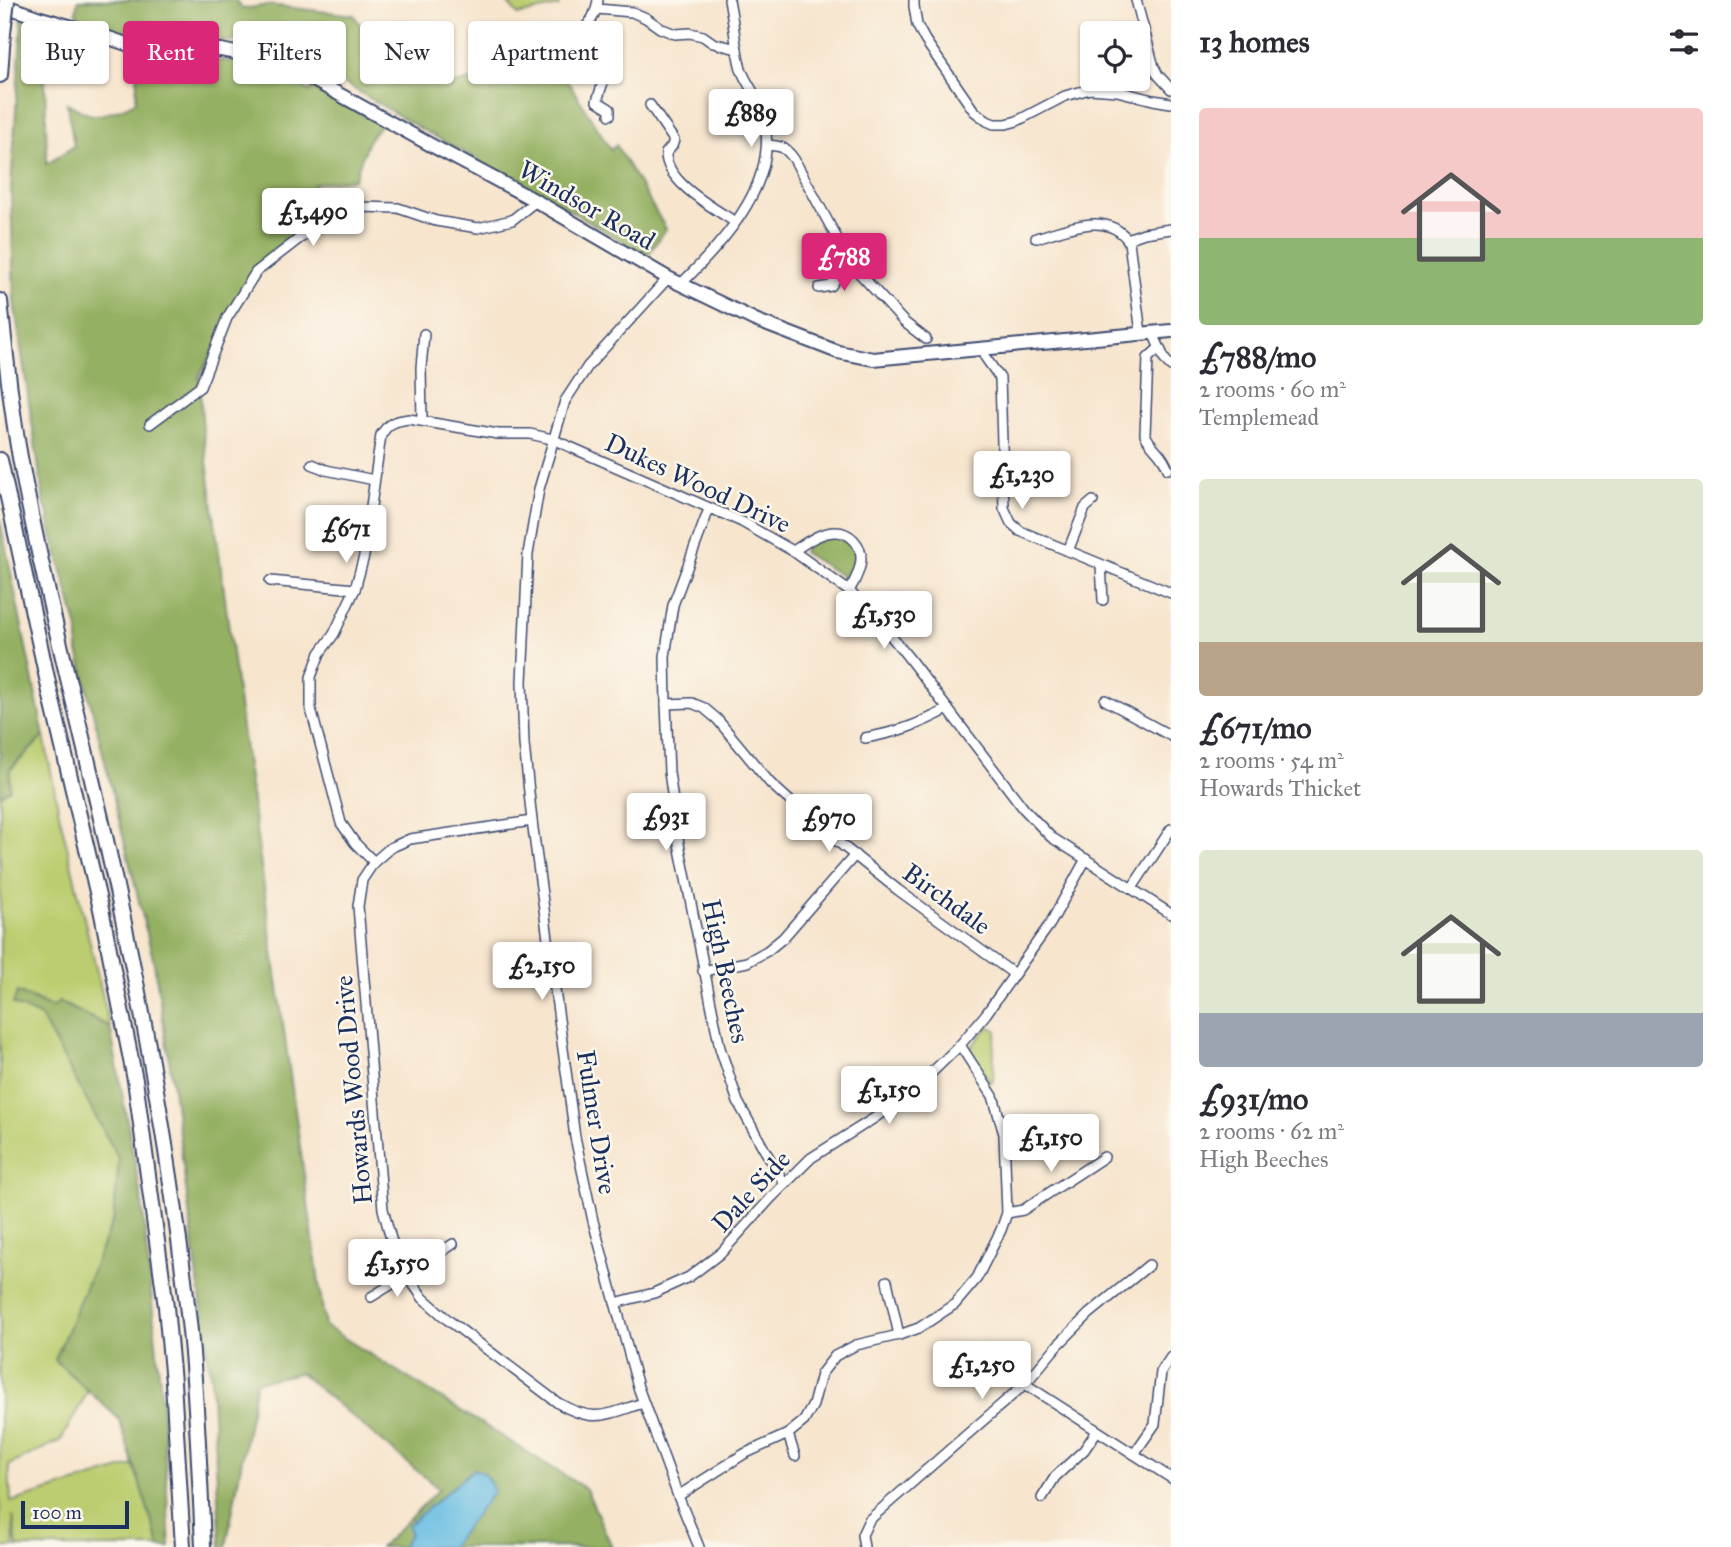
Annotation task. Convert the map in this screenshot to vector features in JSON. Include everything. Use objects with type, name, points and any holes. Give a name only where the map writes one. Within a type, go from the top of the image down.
[{"type":"highway","points":[[0,75],[7,0]]},
{"type":"highway","points":[[0,301],[18,446],[41,562],[144,1016],[160,1108],[190,1334],[200,1456],[203,1547]]},
{"type":"highway","points":[[0,460],[50,692],[101,909],[135,1080],[166,1307],[183,1547]]},
{"type":"main road","name":"Windsor Road","points":[[0,4],[147,51],[220,50],[281,62],[536,201],[668,278],[755,320],[838,352],[873,359],[1171,331]]},
{"type":"street","points":[[681,284],[711,254],[752,198],[760,180],[767,145],[761,108],[742,70],[729,0]]},
{"type":"street","points":[[914,0],[917,25],[925,40],[974,111],[994,124],[1017,121],[1065,96],[1090,89],[1117,91],[1171,103]]},
{"type":"street","points":[[1136,0],[1154,66],[1158,75],[1171,89]]},
{"type":"street","points":[[610,115],[610,109],[597,101],[604,79],[573,71],[558,36],[566,30],[580,30],[588,24],[598,5],[632,12],[675,34],[703,36],[713,43],[737,49]]},
{"type":"street","points":[[650,105],[674,140],[666,153],[666,160],[675,174],[685,187],[735,222]]},
{"type":"street","points":[[767,145],[781,146],[787,150],[851,264],[904,322],[926,339]]},
{"type":"street","points":[[150,424],[200,387],[227,318],[256,272],[300,238],[358,207],[398,208],[436,221],[478,228],[512,220],[536,201]]},
{"type":"street","points":[[1036,238],[1097,223],[1113,227],[1124,234],[1129,242],[1147,333],[1171,366]]},
{"type":"street","points":[[1127,239],[1171,229]]},
{"type":"street","points":[[819,288],[831,286],[839,274],[851,264]]},
{"type":"street","points":[[552,439],[565,401],[588,366],[668,278]]},
{"type":"street","points":[[424,334],[422,420],[396,421],[381,435],[364,556],[355,589],[334,634],[320,653],[311,677],[311,709],[341,823],[355,843],[374,862],[390,848],[410,839],[532,821]]},
{"type":"street","points":[[984,348],[985,357],[1000,378],[1004,508],[1011,523],[1020,531],[1171,593]]},
{"type":"street","points":[[1159,348],[1148,358],[1145,434],[1165,459],[1168,469]]},
{"type":"street","name":"Dukes Wood Drive","points":[[422,420],[498,434],[530,434],[552,439],[742,522],[793,551],[849,591],[882,625],[1024,809],[1051,837],[1171,914]]},
{"type":"street","name":"Fulmer Drive","points":[[552,439],[539,489],[528,554],[523,694],[524,744],[532,821],[575,1137],[593,1221],[643,1403],[699,1547]]},
{"type":"street","points":[[312,464],[326,470],[374,480]]},
{"type":"street","points":[[1068,551],[1085,508],[1093,501]]},
{"type":"street","name":"High Beeches","points":[[709,509],[673,605],[665,656],[669,772],[677,832],[720,1048],[738,1102],[785,1184]]},
{"type":"street","points":[[793,551],[825,533],[837,531],[853,537],[861,559],[856,579],[849,591]]},
{"type":"street","points":[[1101,565],[1103,600]]},
{"type":"street","points":[[270,581],[355,589]]},
{"type":"street","points":[[1105,700],[1171,736]]},
{"type":"street","name":"Birchdale","points":[[666,704],[692,704],[704,708],[717,719],[770,783],[898,890],[1014,974]]},
{"type":"street","points":[[865,738],[905,729],[948,709]]},
{"type":"street","points":[[1132,888],[1171,829]]},
{"type":"street","points":[[703,971],[747,962],[767,951],[783,938],[855,855]]},
{"type":"street","name":"Dale Side","points":[[615,1303],[654,1293],[689,1277],[722,1252],[811,1158],[876,1117],[920,1084],[960,1045],[986,1014],[1049,924],[1086,859]]},
{"type":"street","name":"Howards Wood Drive","points":[[374,862],[362,880],[358,906],[383,1209],[391,1239],[407,1275],[423,1298],[448,1320],[558,1403],[576,1413],[597,1417],[643,1403]]},
{"type":"street","points":[[678,1496],[744,1454],[788,1434],[804,1421],[813,1405],[821,1374],[835,1356],[856,1345],[919,1328],[955,1304],[977,1278],[1007,1213],[1004,1134],[993,1096],[960,1045]]},
{"type":"street","points":[[1007,1213],[1023,1210],[1104,1157]]},
{"type":"street","points":[[371,1297],[453,1244]]},
{"type":"street","points":[[864,1547],[862,1535],[869,1520],[1025,1384],[1089,1314],[1149,1265]]},
{"type":"street","points":[[887,1281],[899,1335]]},
{"type":"street","points":[[1134,1454],[1155,1424],[1161,1372],[1171,1357]]},
{"type":"street","points":[[1025,1384],[1171,1478]]},
{"type":"street","points":[[1042,1499],[1055,1477],[1084,1450],[1097,1431]]},
{"type":"street","points":[[788,1434],[795,1456]]},
{"type":"green space","points":[[78,0],[235,0],[243,9],[268,5],[354,15],[360,24],[360,84],[447,86],[468,81],[468,84],[569,84],[611,150],[616,145],[666,229],[647,256],[346,84],[346,21],[233,21],[233,41],[219,42],[219,21],[123,21],[123,36],[109,32],[109,21],[81,21],[76,12]]},
{"type":"green space","points":[[505,0],[560,0],[559,6],[518,15]]},
{"type":"green space","points":[[21,32],[21,84],[45,84],[47,164],[74,146],[67,103],[83,112],[97,115],[109,113],[136,101],[137,84],[219,84],[219,61],[233,61],[233,84],[300,84],[310,91],[312,87],[381,124],[368,141],[354,179],[313,184],[329,214],[262,264],[199,377],[203,431],[243,736],[325,1326],[586,1489],[612,1547],[381,1547],[439,1489],[300,1373],[256,1382],[226,1547],[221,1547],[211,1380],[170,1065],[154,963],[78,651],[78,629],[48,520],[50,517],[44,503],[14,301],[11,187]]},
{"type":"green space","points":[[0,519],[44,736],[10,769],[10,789],[0,795]]},
{"type":"green space","points":[[830,533],[847,539],[859,553],[847,579],[803,552],[806,543]]},
{"type":"green space","points":[[44,736],[59,813],[110,1027],[59,1002],[53,1008],[17,992],[41,1017],[119,1159],[114,1218],[55,1360],[88,1391],[61,1440],[9,1465],[11,1502],[134,1465],[160,1547],[17,1547],[13,1515],[14,1547],[0,1547],[0,795],[10,789],[10,770]]},
{"type":"green space","points":[[17,992],[53,1008],[59,1002],[110,1027],[142,1202],[162,1403],[170,1547],[160,1547],[119,1419],[55,1360],[114,1218],[119,1159],[41,1017],[13,1004]]},
{"type":"green space","points":[[989,1026],[997,1031],[993,1081],[990,1083],[971,1052],[971,1047]]},
{"type":"water","points":[[474,1469],[485,1474],[494,1491],[451,1547],[401,1547],[410,1534],[408,1525]]}]
